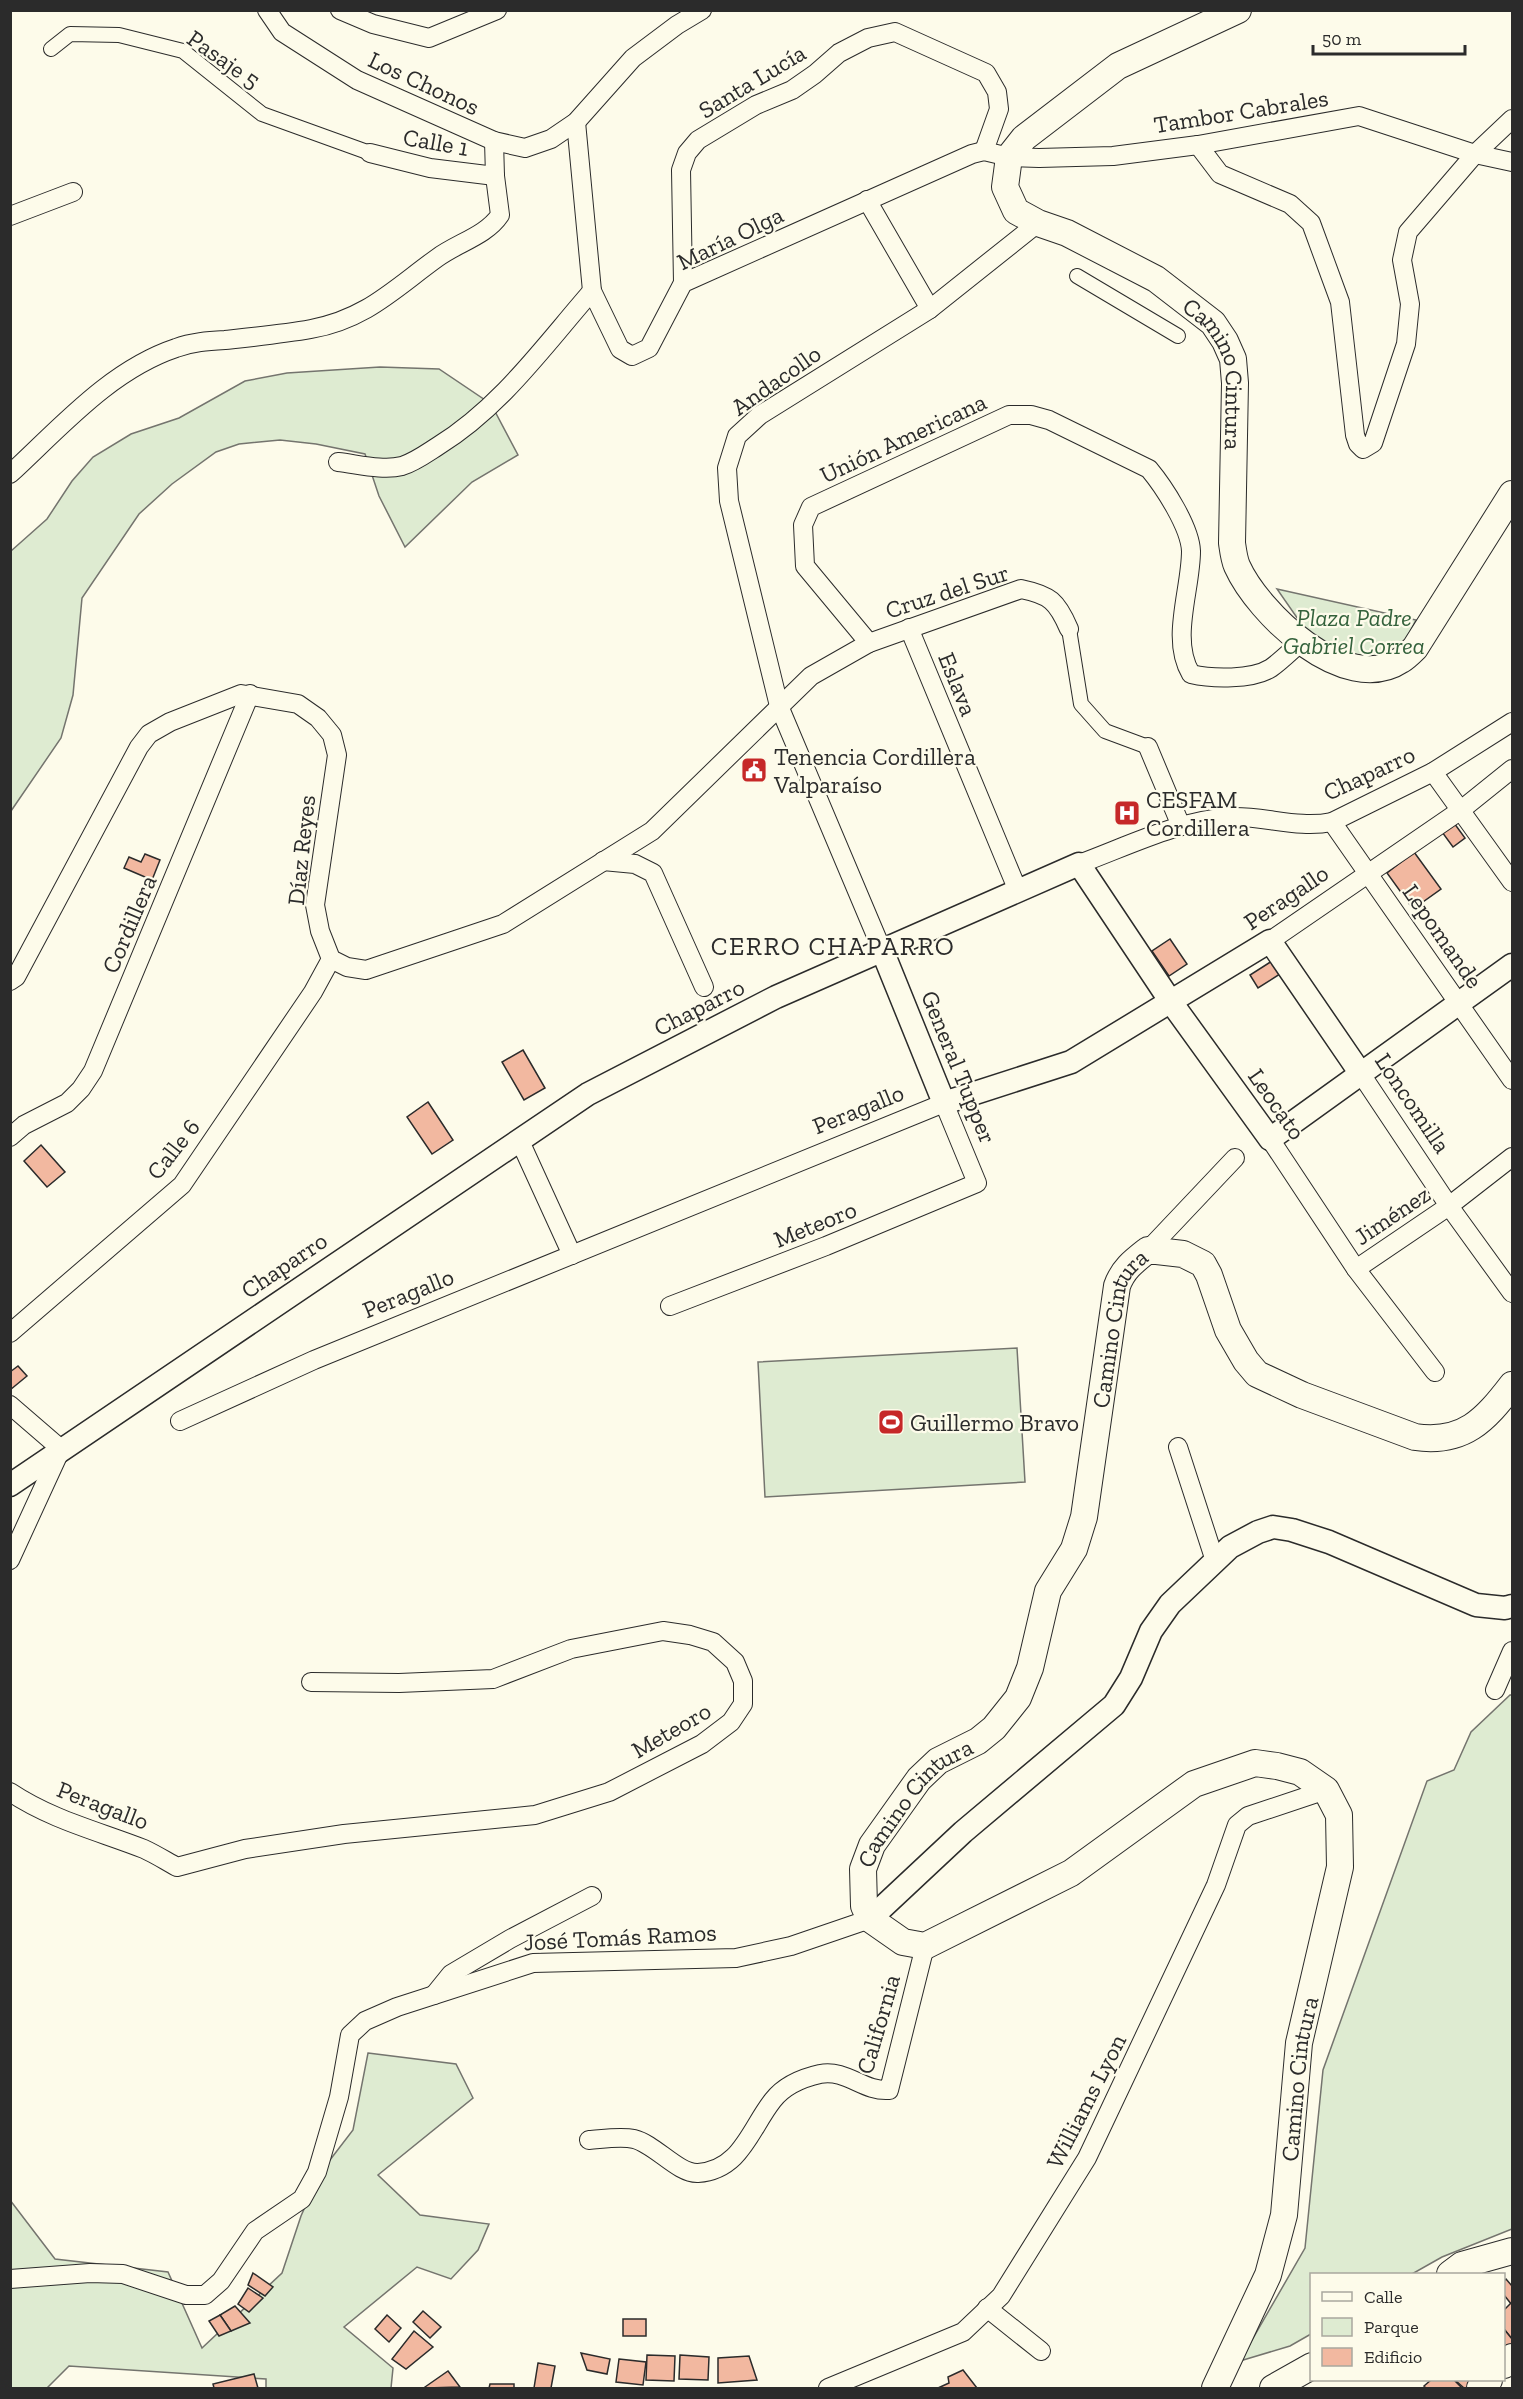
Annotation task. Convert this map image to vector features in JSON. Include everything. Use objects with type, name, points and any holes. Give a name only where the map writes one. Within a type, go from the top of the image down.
[{"type":"main road","points":[[1010,157],[1024,138],[1118,66],[1238,10]]},
{"type":"main road","name":"Camino Cintura","points":[[1010,157],[1005,187],[1016,211],[1038,223],[1067,233],[1156,279],[1214,323],[1225,341],[1233,359],[1235,383],[1232,543],[1235,563],[1243,578],[1272,615],[1300,643],[1315,652],[1361,669],[1381,668],[1401,661],[1415,648],[1512,494]]},
{"type":"main road","name":"Camino Cintura","points":[[870,1919],[864,1906],[862,1885],[863,1869],[872,1845],[927,1770],[949,1754],[978,1741],[994,1728],[1009,1712],[1026,1682],[1048,1591],[1074,1549],[1084,1517],[1117,1286],[1129,1264],[1148,1250],[1183,1254],[1203,1264],[1228,1330],[1246,1361],[1257,1374],[1302,1395],[1415,1437],[1429,1439],[1460,1434],[1491,1413],[1512,1385]]},
{"type":"main road","name":"Camino Cintura","points":[[925,1946],[1071,1873],[1194,1784],[1255,1764],[1277,1766],[1300,1772],[1326,1790],[1339,1815],[1340,1867],[1299,2043],[1284,2215],[1268,2275],[1215,2388]]},
{"type":"main road","points":[[870,1919],[903,1942],[925,1946]]},
{"type":"main road","points":[[1451,2273],[1462,2265],[1512,2251]]},
{"type":"main road","points":[[1273,2388],[1310,2367]]},
{"type":"street","name":"Los Chonos","points":[[267,10],[282,32],[357,80],[494,141],[525,148],[551,139],[576,122],[633,58],[676,25],[702,10]]},
{"type":"street","points":[[340,10],[373,24],[429,38],[497,10]]},
{"type":"street","name":"Santa Lucía","points":[[683,283],[681,170],[687,153],[698,140],[756,105],[792,90],[839,53],[868,38],[895,32],[986,73],[997,92],[999,109],[984,151]]},
{"type":"street","name":"Pasaje 5","points":[[51,49],[70,34],[119,35],[183,51],[262,114],[370,153]]},
{"type":"street","name":"Tambor Cabrales","points":[[1010,157],[1113,156],[1198,145],[1359,116],[1475,154]]},
{"type":"street","points":[[1198,145],[1220,174],[1290,204],[1311,224],[1340,302],[1355,435],[1358,444],[1363,449],[1373,443],[1406,344],[1410,304],[1402,260],[1408,232],[1475,154],[1512,119]]},
{"type":"street","name":"María Olga","points":[[576,122],[592,291],[620,349],[632,356],[649,348],[683,283],[867,200],[972,154],[984,151]]},
{"type":"street","points":[[10,474],[101,391],[120,376],[151,358],[200,341],[312,328],[343,319],[368,309],[462,241],[493,225],[500,215],[495,176],[494,141]]},
{"type":"street","points":[[984,151],[1010,157]]},
{"type":"street","name":"Calle 1","points":[[370,153],[430,168],[495,176]]},
{"type":"street","points":[[1475,154],[1512,162]]},
{"type":"street","points":[[10,216],[73,192]]},
{"type":"street","points":[[867,200],[930,309]]},
{"type":"street","name":"Andacollo","points":[[779,706],[729,501],[727,468],[737,436],[760,415],[930,309],[1038,223]]},
{"type":"street","points":[[1077,276],[1178,336]]},
{"type":"street","points":[[338,462],[401,466],[453,437],[512,386],[544,345],[592,291]]},
{"type":"street","name":"Unión Americana","points":[[869,643],[805,566],[803,525],[811,507],[1009,415],[1031,415],[1049,420],[1149,469],[1159,481],[1186,530],[1191,549],[1182,641],[1183,661],[1191,674],[1211,678],[1248,675],[1270,669],[1300,643]]},
{"type":"street","name":"Cruz del Sur","points":[[779,706],[811,676],[869,643],[1021,589],[1044,594],[1060,608],[1069,629],[1081,704],[1105,731],[1148,747],[1180,826]]},
{"type":"street","name":"Eslava","points":[[909,628],[1018,891]]},
{"type":"street","name":"Díaz Reyes","points":[[10,981],[16,976],[138,747],[149,734],[170,722],[241,693],[298,704],[318,718],[332,735],[337,756],[315,905],[320,931],[332,959]]},
{"type":"street","name":"Cordillera","points":[[10,1137],[24,1125],[67,1103],[81,1089],[93,1071],[250,694]]},
{"type":"street","points":[[332,959],[347,967],[366,969],[503,924],[652,831],[779,706]]},
{"type":"street","name":"General Tupper","points":[[779,706],[977,1183]]},
{"type":"street","name":"Chaparro","points":[[10,1485],[588,1094],[776,997],[1080,864],[1180,826],[1232,817],[1266,818],[1307,825],[1332,822],[1433,772],[1512,722]]},
{"type":"street","name":"Peragallo","points":[[180,1421],[314,1360],[944,1103],[1071,1062],[1270,941],[1461,810],[1512,769]]},
{"type":"street","points":[[1433,772],[1512,882]]},
{"type":"street","name":"Lepomande","points":[[1332,822],[1370,873],[1512,1080]]},
{"type":"street","points":[[603,861],[635,864],[653,873],[704,987]]},
{"type":"street","name":"Leocato","points":[[1080,864],[1172,1002],[1270,1139],[1356,1269],[1435,1372]]},
{"type":"street","name":"Loncomilla","points":[[1270,941],[1449,1206],[1512,1293]]},
{"type":"street","name":"Calle 6","points":[[10,1333],[182,1185],[313,992],[332,959]]},
{"type":"street","points":[[1270,1139],[1512,965]]},
{"type":"street","points":[[519,1139],[572,1255]]},
{"type":"street","name":"Jiménez","points":[[1356,1269],[1449,1206],[1512,1157]]},
{"type":"street","points":[[1148,1250],[1235,1158]]},
{"type":"street","name":"Meteoro","points":[[670,1306],[826,1246],[977,1183]]},
{"type":"street","points":[[10,1405],[61,1449],[10,1560]]},
{"type":"street","points":[[1178,1447],[1215,1561]]},
{"type":"street","name":"José Tomás Ramos","points":[[10,2279],[90,2272],[123,2274],[186,2295],[205,2295],[221,2281],[255,2232],[302,2199],[317,2172],[339,2097],[350,2035],[365,2021],[397,2007],[533,1963],[736,1958],[791,1946],[870,1919],[963,1832],[1114,1705],[1131,1678],[1151,1630],[1161,1613],[1230,1547],[1258,1532],[1273,1527],[1292,1530],[1374,1560],[1476,1605],[1505,1608],[1512,1606]]},
{"type":"street","name":"Meteoro","points":[[177,1867],[245,1849],[344,1834],[535,1815],[609,1792],[702,1744],[731,1722],[743,1704],[743,1681],[735,1662],[713,1642],[690,1635],[663,1631],[571,1649],[493,1679],[399,1683],[311,1682]]},
{"type":"street","points":[[1495,1690],[1512,1651]]},
{"type":"street","name":"Williams Lyon","points":[[828,2388],[963,2332],[1001,2296],[1088,2158],[1216,1885],[1237,1825],[1248,1816],[1326,1790]]},
{"type":"street","name":"Peragallo","points":[[10,1792],[70,1824],[146,1850],[177,1867]]},
{"type":"street","points":[[434,1995],[451,1974],[510,1939],[592,1896]]},
{"type":"street","name":"California","points":[[589,2140],[633,2138],[651,2146],[689,2172],[698,2173],[725,2164],[735,2157],[743,2149],[773,2101],[786,2088],[800,2080],[822,2073],[843,2074],[870,2089],[889,2090],[925,1946]]},
{"type":"street","points":[[987,2308],[1041,2351]]},
{"type":"green space","points":[[380,367],[439,369],[491,404],[518,455],[472,482],[405,547],[379,496],[365,454],[316,444],[280,440],[239,444],[216,452],[172,484],[139,514],[82,598],[73,695],[61,738],[11,811],[11,551],[47,519],[72,481],[93,457],[131,434],[179,418],[245,381],[287,373]]},
{"type":"green space","name":"Plaza Padre Gabriel Correa","points":[[1277,589],[1416,620],[1399,653],[1359,658],[1316,645]]},
{"type":"green space","name":"Guillermo Bravo","points":[[1017,1348],[1025,1482],[765,1497],[758,1362]]},
{"type":"green space","points":[[1512,1695],[1512,2229],[1442,2257],[1414,2273],[1310,2273],[1310,2335],[1290,2346],[1240,2361],[1305,2248],[1323,2070],[1427,1781],[1454,1770],[1471,1732]]},
{"type":"green space","points":[[368,2053],[456,2064],[473,2098],[378,2175],[420,2215],[489,2224],[478,2250],[451,2279],[417,2267],[344,2327],[393,2368],[391,2388],[266,2388],[266,2379],[69,2366],[47,2388],[11,2388],[10,2200],[55,2259],[168,2272],[202,2348],[282,2273],[301,2216],[320,2173],[353,2130]]},
{"type":"building","points":[[1454,823],[1465,838],[1453,847],[1442,832]]},
{"type":"building","points":[[1414,852],[1441,889],[1413,909],[1387,873]]},
{"type":"building","points":[[145,854],[160,860],[152,880],[124,868],[129,857],[141,862]]},
{"type":"building","points":[[1170,939],[1187,964],[1169,976],[1152,951]]},
{"type":"building","points":[[1272,961],[1280,974],[1258,988],[1250,975]]},
{"type":"building","points":[[523,1050],[545,1088],[524,1100],[502,1062]]},
{"type":"building","points":[[428,1102],[453,1140],[432,1154],[407,1117]]},
{"type":"building","points":[[41,1145],[65,1172],[47,1187],[24,1161]]},
{"type":"building","points":[[18,1366],[27,1376],[10,1390],[10,1372]]},
{"type":"building","points":[[253,2273],[273,2287],[265,2296],[248,2285]]},
{"type":"building","points":[[1505,2280],[1512,2286],[1512,2305],[1505,2296]]},
{"type":"building","points":[[248,2288],[263,2298],[249,2312],[238,2304]]},
{"type":"building","points":[[1511,2303],[1512,2339],[1505,2330],[1505,2309]]},
{"type":"building","points":[[235,2306],[250,2323],[231,2331],[220,2315]]},
{"type":"building","points":[[423,2311],[441,2327],[430,2338],[413,2322]]},
{"type":"building","points":[[220,2315],[231,2331],[219,2336],[209,2321]]},
{"type":"building","points":[[387,2315],[401,2328],[389,2342],[375,2329]]},
{"type":"building","points":[[623,2319],[646,2319],[646,2336],[623,2336]]},
{"type":"building","points":[[1505,2330],[1512,2339],[1512,2351],[1505,2354]]},
{"type":"building","points":[[414,2331],[433,2347],[406,2369],[392,2359]]},
{"type":"building","points":[[581,2353],[610,2359],[607,2374],[587,2370]]},
{"type":"building","points":[[647,2355],[675,2356],[674,2381],[646,2380]]},
{"type":"building","points":[[680,2355],[709,2357],[708,2380],[679,2379]]},
{"type":"building","points":[[749,2356],[757,2380],[718,2383],[718,2358]]},
{"type":"building","points":[[619,2359],[646,2362],[643,2385],[616,2382]]},
{"type":"building","points":[[538,2363],[555,2366],[551,2388],[534,2388]]},
{"type":"building","points":[[963,2370],[977,2388],[938,2388],[949,2383],[948,2377]]},
{"type":"building","points":[[448,2371],[460,2387],[425,2387]]},
{"type":"building","points":[[254,2374],[258,2388],[214,2388],[213,2384]]},
{"type":"building","points":[[1430,2381],[1455,2381],[1462,2388],[1426,2388],[1424,2386]]},
{"type":"building","points":[[1456,2381],[1475,2381],[1476,2388],[1464,2388]]},
{"type":"building","points":[[490,2384],[514,2384],[514,2388],[489,2388]]},
{"type":"place","name":"Tenencia Cordillera Valparaíso","points":[[754,770]]},
{"type":"place","name":"CESFAM Cordillera","points":[[1127,813]]},
{"type":"place","name":"Guillermo Bravo","points":[[891,1422]]},
{"type":"district","name":"CERRO CHAPARRO","points":[[833,946]]}]
